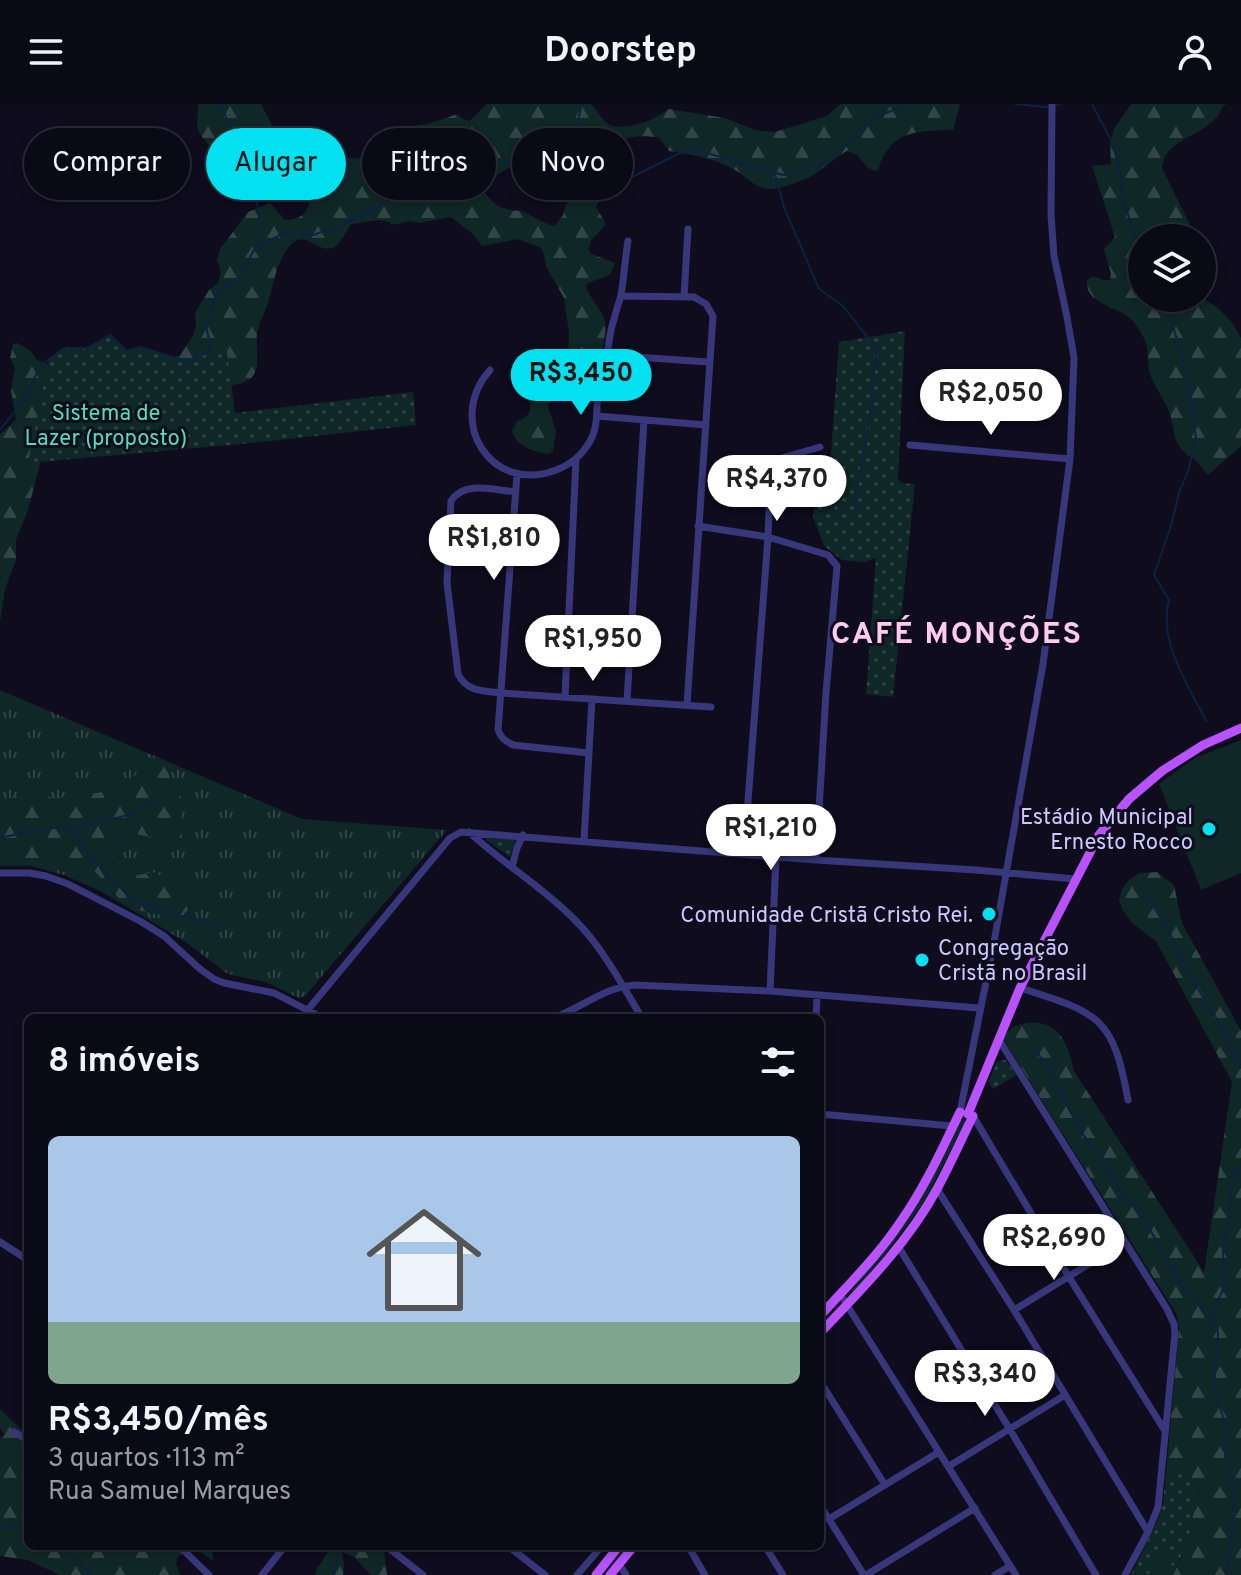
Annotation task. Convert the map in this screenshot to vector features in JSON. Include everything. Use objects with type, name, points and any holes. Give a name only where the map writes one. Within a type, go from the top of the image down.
[{"type":"main road","points":[[824,1329],[898,1246],[937,1189],[1020,988],[1087,856],[1107,825],[1146,784],[1185,755],[1241,728]]},
{"type":"main road","points":[[824,1312],[900,1223],[939,1156],[952,1126],[967,1114]]},
{"type":"main road","points":[[596,1575],[616,1550]]},
{"type":"main road","points":[[610,1575],[631,1550]]},
{"type":"street","points":[[1051,106],[1054,256],[1074,358],[1070,459],[1049,624],[994,942],[979,1008],[967,1114],[1165,1431]]},
{"type":"street","points":[[684,297],[688,229]]},
{"type":"street","points":[[490,370],[480,383],[472,414],[480,446],[490,459],[503,469],[529,476],[546,474],[576,459],[591,438],[597,416],[598,389],[621,296],[628,241]]},
{"type":"street","points":[[621,296],[694,297],[706,304],[713,316],[687,705]]},
{"type":"street","points":[[607,355],[708,362]]},
{"type":"street","points":[[597,416],[706,425]]},
{"type":"street","points":[[627,701],[644,420]]},
{"type":"street","points":[[910,445],[1070,459]]},
{"type":"street","points":[[744,854],[771,466],[772,462],[786,456],[820,447]]},
{"type":"street","points":[[565,697],[576,459]]},
{"type":"street","points":[[517,474],[498,730],[505,741],[513,745],[589,753]]},
{"type":"street","points":[[516,492],[468,488],[451,501],[447,583],[458,674],[465,686],[501,693],[711,707]]},
{"type":"street","points":[[698,526],[768,537],[828,555],[835,561],[838,570],[826,693],[816,860]]},
{"type":"street","points":[[584,841],[592,699]]},
{"type":"street","points":[[304,1014],[450,838],[461,832],[1075,879]]},
{"type":"street","points":[[469,832],[577,922],[605,957],[640,1014]]},
{"type":"street","points":[[512,867],[523,835]]},
{"type":"street","points":[[770,991],[776,857]]},
{"type":"street","points":[[0,873],[29,873],[68,884],[164,936],[214,979],[274,993],[316,1014]]},
{"type":"street","points":[[563,1014],[623,986],[770,991],[979,1008]]},
{"type":"street","points":[[1020,988],[1066,1002],[1097,1020],[1116,1048],[1128,1100]]},
{"type":"street","points":[[816,1014],[817,996]]},
{"type":"street","points":[[999,1040],[1174,1324],[1158,1507],[1125,1575]]},
{"type":"street","points":[[824,1114],[952,1126]]},
{"type":"street","points":[[937,1189],[1148,1532]]},
{"type":"street","points":[[0,1242],[24,1257]]},
{"type":"street","points":[[1014,1310],[1125,1242]]},
{"type":"street","points":[[898,1246],[1096,1575]]},
{"type":"street","points":[[840,1294],[1016,1575]]},
{"type":"street","points":[[824,1387],[885,1485]]},
{"type":"street","points":[[949,1466],[1065,1395]]},
{"type":"street","points":[[14,1432],[24,1438]]},
{"type":"street","points":[[829,1519],[939,1452]]},
{"type":"street","points":[[824,1511],[865,1575],[975,1508]]},
{"type":"street","points":[[183,1550],[209,1575]]},
{"type":"street","points":[[262,1575],[282,1550]]},
{"type":"street","points":[[391,1550],[423,1575]]},
{"type":"street","points":[[513,1550],[545,1575]]},
{"type":"street","points":[[577,1575],[599,1550]]},
{"type":"street","points":[[690,1550],[705,1575]]},
{"type":"street","points":[[767,1550],[783,1575]]},
{"type":"street","points":[[619,1564],[626,1575]]},
{"type":"street","points":[[995,1575],[1010,1566]]},
{"type":"green space","points":[[198,104],[261,104],[273,128],[206,128],[206,142],[197,127]]},
{"type":"green space","points":[[487,104],[591,104],[605,122],[619,127],[647,121],[669,109],[725,118],[755,130],[775,132],[827,116],[840,104],[960,104],[953,130],[916,133],[897,140],[889,147],[878,171],[847,151],[810,177],[768,189],[727,166],[669,151],[658,137],[633,137],[633,128],[512,128],[512,166],[496,176],[496,128],[390,128],[424,124],[456,114],[470,121]]},
{"type":"green space","points":[[1131,104],[1228,104],[1206,127],[1175,145],[1164,159],[1162,168],[1190,224],[1128,224],[1128,312],[1216,312],[1216,307],[1231,321],[1241,338],[1241,446],[1208,475],[1178,443],[1170,414],[1150,374],[1147,347],[1139,329],[1129,317],[1095,299],[1087,288],[1087,280],[1093,276],[1110,280],[1104,249],[1115,237],[1092,166],[1111,164],[1110,144],[1114,129]]},
{"type":"green space","points":[[360,158],[362,200],[491,200],[500,207],[521,211],[554,226],[571,200],[600,200],[596,207],[606,224],[591,241],[588,250],[615,263],[607,276],[586,285],[604,318],[605,334],[601,354],[588,382],[549,403],[556,431],[553,451],[549,454],[526,448],[512,431],[517,421],[525,417],[530,409],[524,379],[568,357],[569,333],[564,298],[546,266],[541,248],[518,239],[482,246],[474,235],[451,217],[391,225],[379,220],[351,224],[335,247],[326,249],[305,240],[294,242],[281,259],[259,325],[257,367],[253,376],[244,382],[224,386],[171,373],[172,357],[180,355],[193,336],[195,313],[209,290],[218,283],[220,249],[248,212],[270,203],[285,220],[294,219],[306,212],[309,200],[346,200],[346,159]]},
{"type":"green space","points":[[905,331],[898,478],[901,483],[915,484],[893,697],[866,694],[876,558],[864,562],[842,560],[824,546],[813,517],[816,492],[830,467],[839,342]]},
{"type":"green space","name":"Sistema de Lazer (proposto)","points":[[110,335],[127,351],[141,347],[187,362],[226,345],[235,413],[413,392],[416,425],[28,463],[49,359],[64,349],[87,348]]},
{"type":"green space","points":[[13,344],[30,350],[37,360],[54,366],[47,437],[28,510],[16,540],[16,560],[5,589],[0,622],[0,434],[16,420],[11,390],[15,368],[10,358]]},
{"type":"green space","points":[[0,690],[302,819],[447,830],[305,996],[299,998],[266,982],[228,974],[184,941],[102,892],[64,875],[31,866],[0,866]]},
{"type":"green space","name":"Estádio Municipal Ernesto Rocco","points":[[1241,740],[1241,873],[1201,890],[1159,784],[1195,758]]},
{"type":"green space","points":[[159,759],[165,763],[181,796],[180,842],[132,833],[119,840],[114,855],[119,875],[128,877],[153,872],[198,888],[199,899],[181,917],[128,907],[106,882],[77,859],[61,868],[0,865],[0,800],[34,793],[53,798],[99,793],[134,776]]},
{"type":"green space","points":[[485,837],[516,839],[510,857],[486,840]]},
{"type":"green space","points":[[1157,872],[1174,885],[1182,923],[1241,1031],[1241,1575],[1173,1575],[1182,1556],[1173,1470],[1166,1473],[1179,1328],[1177,1315],[1003,1039],[1018,1025],[1033,1022],[1048,1025],[1058,1033],[1067,1048],[1074,1071],[1204,1272],[1232,1082],[1156,941],[1133,924],[1119,900],[1128,881],[1139,873]]},
{"type":"green space","points":[[1006,1060],[1017,1075],[993,1089],[988,1082],[997,1062]]},
{"type":"green space","points":[[961,1120],[965,1123],[924,1202],[853,1293],[851,1290],[879,1257]]},
{"type":"green space","points":[[0,1409],[22,1430],[24,1428],[24,1550],[191,1550],[177,1558],[180,1575],[60,1575],[28,1560],[0,1556],[0,1438],[4,1434],[0,1428]]},
{"type":"green space","points":[[1173,1470],[1192,1478],[1195,1489],[1194,1514],[1182,1553],[1173,1575],[1131,1575],[1157,1522],[1163,1503],[1166,1473]]},
{"type":"green space","points":[[1160,1545],[1177,1554],[1166,1575],[1147,1571]]},
{"type":"green space","points":[[191,1550],[212,1550],[213,1561],[199,1551]]},
{"type":"green space","points":[[329,1550],[384,1550],[387,1575],[371,1575],[354,1557],[342,1552],[343,1575],[315,1575]]},
{"type":"waterway","points":[[220,104],[253,177],[263,243]]},
{"type":"waterway","points":[[576,128],[582,104]]},
{"type":"waterway","points":[[0,430],[23,401],[41,365],[64,348],[87,348],[110,335],[127,351],[141,347],[187,362],[211,351],[206,325],[218,290],[237,282],[255,248],[284,233],[313,235],[339,226],[479,154],[513,164],[540,154],[582,178],[622,182],[686,150],[783,175],[825,163],[875,118],[907,104]]},
{"type":"waterway","points":[[1015,104],[1045,107],[1060,104]]},
{"type":"waterway","points":[[1092,104],[1114,146],[1131,224]]},
{"type":"waterway","points":[[775,174],[784,207],[819,289],[843,306],[877,349],[868,432],[855,506]]},
{"type":"waterway","points":[[1169,312],[1187,374],[1196,439],[1154,575],[1169,600],[1167,616],[1171,647],[1183,678],[1206,721]]},
{"type":"waterway","points":[[0,838],[35,830],[92,824],[128,815],[154,799]]},
{"type":"waterway","points":[[65,826],[133,900],[219,925]]},
{"type":"waterway","points":[[1145,892],[1169,932],[1186,970],[1220,1024],[1241,1068]]},
{"type":"waterway","points":[[1032,1047],[1048,1066],[1083,1135],[1100,1153],[1119,1190],[1140,1212],[1180,1283],[1218,1332]]},
{"type":"waterway","points":[[1226,1575],[1232,1536],[1234,1486],[1225,1459],[1226,1426],[1214,1390],[1218,1333],[1213,1310],[1224,1288],[1223,1250],[1229,1225],[1230,1186],[1241,1164]]},
{"type":"waterway","points":[[0,1529],[10,1524],[24,1526]]},
{"type":"waterway","points":[[68,1550],[93,1575]]},
{"type":"waterway","points":[[334,1575],[339,1550]]},
{"type":"place","name":"Estádio Municipal Ernesto Rocco","points":[[1209,829]]},
{"type":"place","name":"Comunidade Cristã Cristo Rei.","points":[[989,914]]},
{"type":"place","name":"Congregação Cristã no Brasil","points":[[922,960]]},
{"type":"district","name":"CAFÉ MONÇÕES","points":[[957,633]]}]
